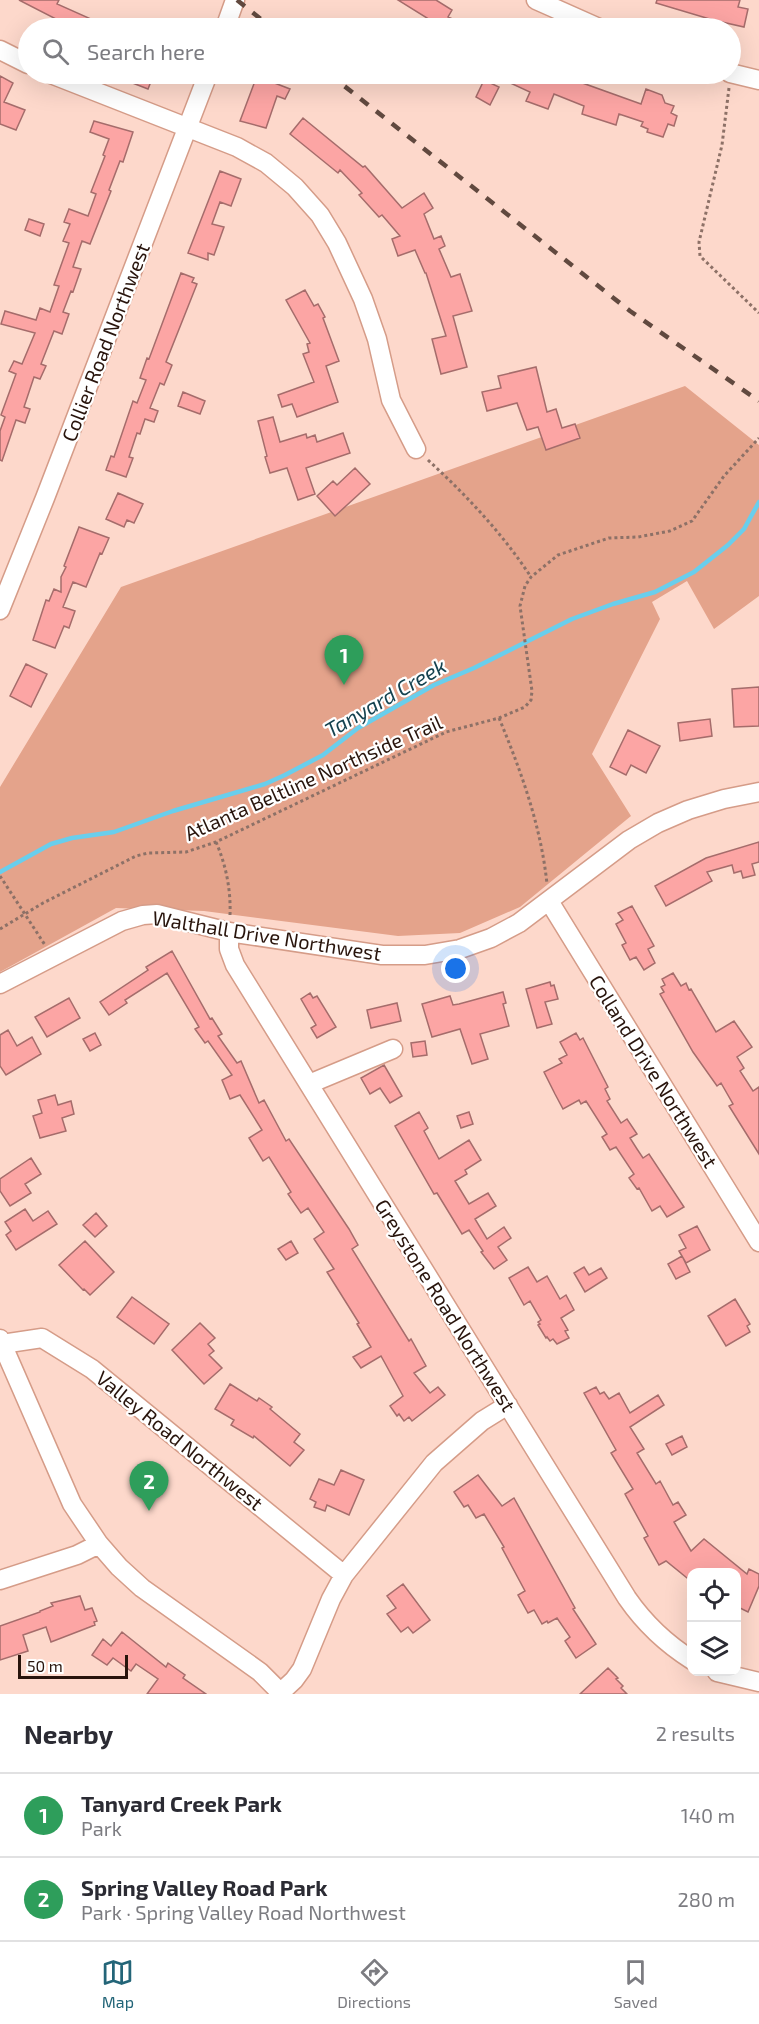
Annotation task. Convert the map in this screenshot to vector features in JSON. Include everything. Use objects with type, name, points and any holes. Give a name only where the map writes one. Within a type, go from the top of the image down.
[{"type":"street","points":[[229,18],[235,0]]},
{"type":"street","points":[[536,0],[576,18]]},
{"type":"street","points":[[0,50],[18,59]]},
{"type":"street","points":[[741,76],[759,80]]},
{"type":"street","points":[[77,84],[237,147],[266,164],[295,187],[320,215],[337,243],[363,299],[377,339],[391,400],[416,449]]},
{"type":"street","name":"Collier Road Northwest","points":[[0,610],[204,84]]},
{"type":"street","name":"Walthall Drive Northwest","points":[[0,984],[122,921],[143,915],[169,915],[229,932],[382,955],[425,955],[460,949],[491,938],[519,923],[629,840],[658,823],[688,810],[724,799],[759,792]]},
{"type":"street","name":"Colland Drive Northwest","points":[[549,900],[759,1242]]},
{"type":"street","name":"Greystone Road Northwest","points":[[229,932],[229,949],[235,965],[640,1616],[657,1634],[687,1656]]},
{"type":"street","points":[[309,1084],[393,1049]]},
{"type":"street","name":"Valley Road Northwest","points":[[1,1341],[42,1338],[92,1369],[344,1575]]},
{"type":"street","points":[[1,1341],[72,1504],[99,1545],[142,1588],[260,1672],[281,1693],[302,1669],[331,1599],[344,1575],[434,1463],[482,1421],[508,1405]]},
{"type":"street","points":[[0,1580],[77,1556],[99,1545]]},
{"type":"street","points":[[736,1676],[759,1682]]},
{"type":"path","points":[[730,84],[722,145],[699,242],[700,256],[759,313]]},
{"type":"path","points":[[416,449],[463,492],[496,529],[512,547],[531,578],[558,555],[609,538],[638,537],[670,531],[692,521],[724,476],[759,438]]},
{"type":"path","name":"Atlanta Beltline Northside Trail","points":[[0,929],[43,903],[136,856],[186,852],[216,842],[409,748],[446,732],[499,718],[525,707],[531,700],[521,613],[522,595],[531,578]]},
{"type":"path","points":[[499,718],[531,806],[544,855],[549,900]]},
{"type":"path","points":[[216,842],[223,857],[230,896],[229,932]]},
{"type":"path","points":[[0,876],[53,957]]},
{"type":"shaded area","points":[[685,386],[759,445],[759,596],[714,629],[687,581],[652,602],[660,619],[592,754],[631,816],[520,907],[460,933],[398,936],[204,911],[116,908],[0,972],[0,787],[121,587]]},
{"type":"building","points":[[19,0],[59,0],[57,4],[89,18],[54,18]]},
{"type":"building","points":[[398,0],[436,0],[452,10],[448,17],[450,18],[427,18]]},
{"type":"building","points":[[657,0],[740,0],[738,7],[748,9],[744,27],[741,26],[741,18],[706,18],[656,3]]},
{"type":"building","points":[[0,76],[13,83],[4,102],[25,110],[16,130],[0,124]]},
{"type":"building","points":[[135,84],[150,84],[148,89]]},
{"type":"building","points":[[254,84],[277,84],[290,89],[285,99],[277,96],[266,128],[240,121]]},
{"type":"building","points":[[482,84],[493,84],[499,87],[490,105],[476,97]]},
{"type":"building","points":[[513,84],[585,84],[641,104],[646,89],[662,95],[665,103],[674,106],[671,113],[677,116],[674,126],[668,124],[663,137],[647,132],[648,129],[641,126],[643,122],[619,114],[616,125],[582,114],[584,106],[554,94],[548,109],[526,101],[530,92]]},
{"type":"building","points":[[303,118],[363,167],[365,166],[402,208],[424,193],[433,208],[424,214],[434,239],[441,236],[445,246],[439,249],[451,277],[460,274],[472,311],[453,316],[467,367],[441,374],[432,339],[446,336],[426,273],[415,250],[398,256],[392,239],[400,236],[382,215],[379,217],[359,195],[362,193],[340,170],[338,173],[290,134]]},
{"type":"building","points":[[94,121],[133,132],[90,244],[82,241],[73,267],[81,269],[63,312],[69,314],[62,334],[54,331],[41,364],[46,366],[40,379],[34,377],[24,407],[30,409],[25,423],[16,420],[2,461],[0,460],[0,431],[5,417],[1,415],[16,374],[9,371],[14,361],[22,364],[35,333],[1,324],[5,311],[36,320],[40,308],[50,312],[59,286],[54,285],[69,243],[63,241],[70,224],[64,222],[69,209],[88,216],[96,194],[91,192],[109,139],[90,132]]},
{"type":"building","points":[[220,171],[241,179],[231,206],[220,202],[212,224],[224,227],[214,255],[208,253],[208,260],[188,253]]},
{"type":"building","points":[[29,219],[44,224],[40,236],[25,230]]},
{"type":"building","points":[[181,273],[194,278],[192,282],[197,284],[166,362],[172,365],[164,385],[160,383],[150,408],[158,411],[154,422],[145,419],[140,434],[137,433],[129,457],[133,458],[126,477],[106,470],[111,456],[114,457],[133,401],[137,403],[146,380],[140,378]]},
{"type":"building","points":[[305,290],[314,306],[318,304],[325,317],[323,318],[339,361],[326,366],[338,402],[297,417],[292,404],[282,407],[278,395],[314,382],[303,354],[309,352],[307,344],[310,343],[286,300]]},
{"type":"building","points":[[536,367],[547,412],[556,409],[562,428],[575,424],[580,438],[546,450],[538,427],[527,430],[517,403],[487,411],[482,392],[501,388],[498,376]]},
{"type":"building","points":[[183,392],[205,401],[200,414],[178,406]]},
{"type":"building","points":[[273,417],[280,442],[306,434],[307,438],[315,435],[317,442],[343,433],[350,453],[306,468],[315,494],[298,500],[287,468],[270,473],[258,421]]},
{"type":"building","points":[[355,468],[370,484],[335,516],[317,496],[333,481],[337,485]]},
{"type":"building","points":[[118,493],[143,504],[134,523],[127,520],[124,527],[106,519]]},
{"type":"building","points":[[79,527],[109,538],[86,587],[73,582],[63,607],[75,611],[69,628],[64,626],[55,648],[33,640],[46,600],[49,601],[54,589],[61,592],[61,577],[66,567],[64,566]]},
{"type":"building","points":[[26,664],[47,674],[31,707],[10,696]]},
{"type":"building","points":[[759,687],[759,726],[734,727],[732,689]]},
{"type":"building","points":[[710,719],[712,736],[680,741],[678,723]]},
{"type":"building","points":[[628,730],[660,746],[646,773],[631,765],[626,775],[610,767]]},
{"type":"building","points":[[759,842],[759,862],[752,864],[755,875],[743,878],[741,871],[734,873],[732,865],[707,872],[712,881],[666,906],[655,886],[706,858]]},
{"type":"building","points":[[632,906],[654,946],[648,949],[655,963],[644,970],[636,957],[630,960],[622,945],[626,943],[616,924],[623,920],[618,913]]},
{"type":"building","points":[[172,951],[210,1019],[212,1018],[222,1034],[218,1036],[237,1063],[241,1061],[259,1103],[264,1100],[286,1141],[289,1139],[349,1229],[358,1245],[352,1249],[426,1366],[414,1373],[430,1393],[438,1387],[445,1395],[412,1421],[409,1417],[404,1421],[390,1406],[403,1396],[381,1356],[361,1368],[353,1357],[371,1347],[327,1272],[334,1269],[314,1239],[324,1232],[308,1208],[301,1213],[288,1194],[291,1192],[269,1157],[263,1161],[249,1138],[262,1130],[240,1095],[230,1099],[222,1080],[232,1075],[208,1041],[205,1043],[195,1029],[199,1027],[167,973],[125,1000],[127,1003],[109,1015],[100,1002],[148,970],[146,967]]},
{"type":"building","points":[[673,973],[681,986],[686,983],[689,990],[691,989],[716,1032],[734,1021],[752,1047],[737,1057],[744,1068],[740,1071],[753,1091],[759,1087],[759,1154],[729,1106],[733,1104],[721,1083],[717,1086],[693,1052],[660,994],[664,992],[661,987],[665,985],[662,979]]},
{"type":"building","points":[[550,982],[551,986],[554,985],[558,999],[545,1002],[552,1024],[537,1028],[526,989]]},
{"type":"building","points":[[503,992],[506,1003],[503,1004],[509,1026],[480,1034],[488,1059],[472,1064],[460,1029],[432,1037],[422,1004],[450,996],[453,1005]]},
{"type":"building","points":[[310,993],[313,998],[317,996],[336,1027],[317,1038],[311,1028],[316,1025],[301,999]]},
{"type":"building","points":[[69,998],[80,1018],[47,1037],[35,1017]]},
{"type":"building","points":[[397,1003],[401,1021],[371,1028],[367,1010]]},
{"type":"building","points":[[8,1030],[17,1046],[32,1037],[41,1054],[6,1075],[0,1066],[0,1035]]},
{"type":"building","points":[[95,1033],[101,1045],[90,1051],[83,1039]]},
{"type":"building","points":[[576,1033],[580,1040],[583,1038],[608,1087],[605,1089],[610,1099],[607,1101],[621,1123],[627,1119],[637,1134],[630,1138],[637,1149],[643,1158],[649,1154],[684,1207],[667,1217],[660,1206],[652,1211],[639,1188],[637,1189],[629,1178],[634,1174],[616,1147],[610,1150],[602,1137],[607,1134],[586,1101],[581,1104],[579,1100],[563,1109],[544,1072],[562,1063],[559,1059],[567,1055],[560,1042]]},
{"type":"building","points":[[425,1041],[427,1055],[413,1057],[411,1043]]},
{"type":"building","points":[[384,1065],[402,1096],[390,1103],[380,1088],[370,1094],[361,1078]]},
{"type":"building","points":[[55,1095],[58,1105],[71,1101],[74,1114],[62,1118],[66,1131],[40,1138],[33,1116],[42,1113],[38,1100]]},
{"type":"building","points":[[419,1112],[428,1128],[424,1131],[439,1159],[469,1140],[481,1160],[465,1170],[467,1174],[455,1181],[469,1204],[488,1193],[496,1206],[475,1219],[487,1239],[504,1227],[511,1238],[498,1247],[507,1260],[494,1269],[469,1230],[462,1234],[437,1193],[434,1194],[395,1126]]},
{"type":"building","points":[[469,1112],[473,1124],[461,1128],[457,1116]]},
{"type":"building","points":[[31,1158],[41,1174],[25,1184],[31,1193],[10,1206],[0,1191],[0,1179]]},
{"type":"building","points":[[25,1209],[33,1221],[48,1211],[57,1224],[16,1250],[6,1235],[11,1231],[5,1222]]},
{"type":"building","points":[[96,1213],[107,1226],[95,1237],[83,1225]]},
{"type":"building","points":[[697,1226],[710,1250],[686,1263],[679,1251],[686,1248],[679,1235]]},
{"type":"building","points":[[85,1241],[114,1272],[90,1295],[59,1265]]},
{"type":"building","points":[[291,1241],[298,1253],[286,1260],[278,1249]]},
{"type":"building","points":[[682,1256],[690,1272],[676,1279],[668,1264]]},
{"type":"building","points":[[528,1267],[537,1282],[547,1276],[560,1299],[566,1295],[574,1310],[561,1318],[568,1330],[565,1331],[569,1338],[557,1344],[553,1339],[550,1341],[546,1338],[538,1325],[541,1320],[530,1301],[524,1305],[509,1278]]},
{"type":"building","points":[[584,1267],[589,1275],[601,1268],[607,1278],[585,1292],[574,1273]]},
{"type":"building","points":[[132,1297],[169,1324],[154,1344],[117,1317]]},
{"type":"building","points":[[735,1299],[750,1324],[747,1326],[750,1332],[726,1346],[708,1316]]},
{"type":"building","points":[[200,1323],[215,1338],[208,1344],[214,1351],[209,1355],[222,1368],[204,1384],[172,1350]]},
{"type":"building","points":[[230,1384],[257,1401],[259,1398],[272,1407],[270,1409],[300,1434],[294,1442],[304,1450],[290,1466],[254,1436],[253,1438],[231,1425],[234,1420],[215,1409]]},
{"type":"building","points":[[596,1387],[600,1394],[604,1392],[609,1399],[619,1393],[630,1413],[658,1395],[664,1405],[630,1427],[644,1449],[637,1453],[656,1484],[660,1481],[673,1505],[678,1502],[686,1515],[674,1522],[691,1551],[704,1539],[740,1568],[687,1568],[687,1578],[666,1561],[659,1565],[644,1538],[648,1536],[625,1494],[633,1489],[611,1453],[616,1450],[584,1393]]},
{"type":"building","points":[[682,1436],[687,1447],[672,1455],[666,1444]]},
{"type":"building","points":[[341,1470],[364,1480],[349,1515],[327,1505],[325,1511],[314,1507],[316,1502],[310,1499],[319,1479],[334,1485]]},
{"type":"building","points":[[478,1475],[502,1506],[514,1498],[575,1608],[573,1609],[596,1644],[576,1658],[565,1641],[570,1637],[557,1618],[542,1624],[534,1610],[528,1613],[518,1595],[525,1591],[502,1548],[504,1547],[484,1514],[476,1518],[468,1505],[464,1507],[454,1492]]},
{"type":"building","points":[[741,1569],[747,1574],[749,1569],[759,1574],[759,1586],[748,1612],[741,1608]]},
{"type":"building","points":[[403,1584],[430,1620],[413,1633],[408,1627],[401,1632],[387,1614],[396,1608],[387,1596]]},
{"type":"building","points":[[80,1596],[85,1610],[92,1608],[97,1621],[94,1622],[95,1625],[51,1642],[46,1627],[23,1635],[28,1651],[0,1660],[0,1626],[40,1612],[53,1606],[51,1603]]},
{"type":"building","points":[[122,1632],[166,1667],[168,1663],[185,1675],[183,1678],[206,1694],[147,1694],[158,1679],[136,1664],[131,1671],[113,1658],[107,1665],[92,1655],[103,1639],[111,1646]]},
{"type":"building","points":[[608,1668],[618,1678],[616,1679],[623,1686],[621,1688],[627,1694],[580,1694]]},
{"type":"waterway","name":"Tanyard Creek","points":[[0,872],[51,844],[72,838],[114,832],[173,811],[265,784],[285,775],[323,755],[358,728],[434,685],[474,668],[572,619],[655,592],[694,572],[744,529],[759,502]]},
{"type":"railway","points":[[237,0],[260,18]]},
{"type":"railway","points":[[342,84],[630,311],[759,401]]},
{"type":"place","name":"Tanyard Creek Park","points":[[344,685]]},
{"type":"place","name":"Spring Valley Road Park","points":[[149,1511]]}]
